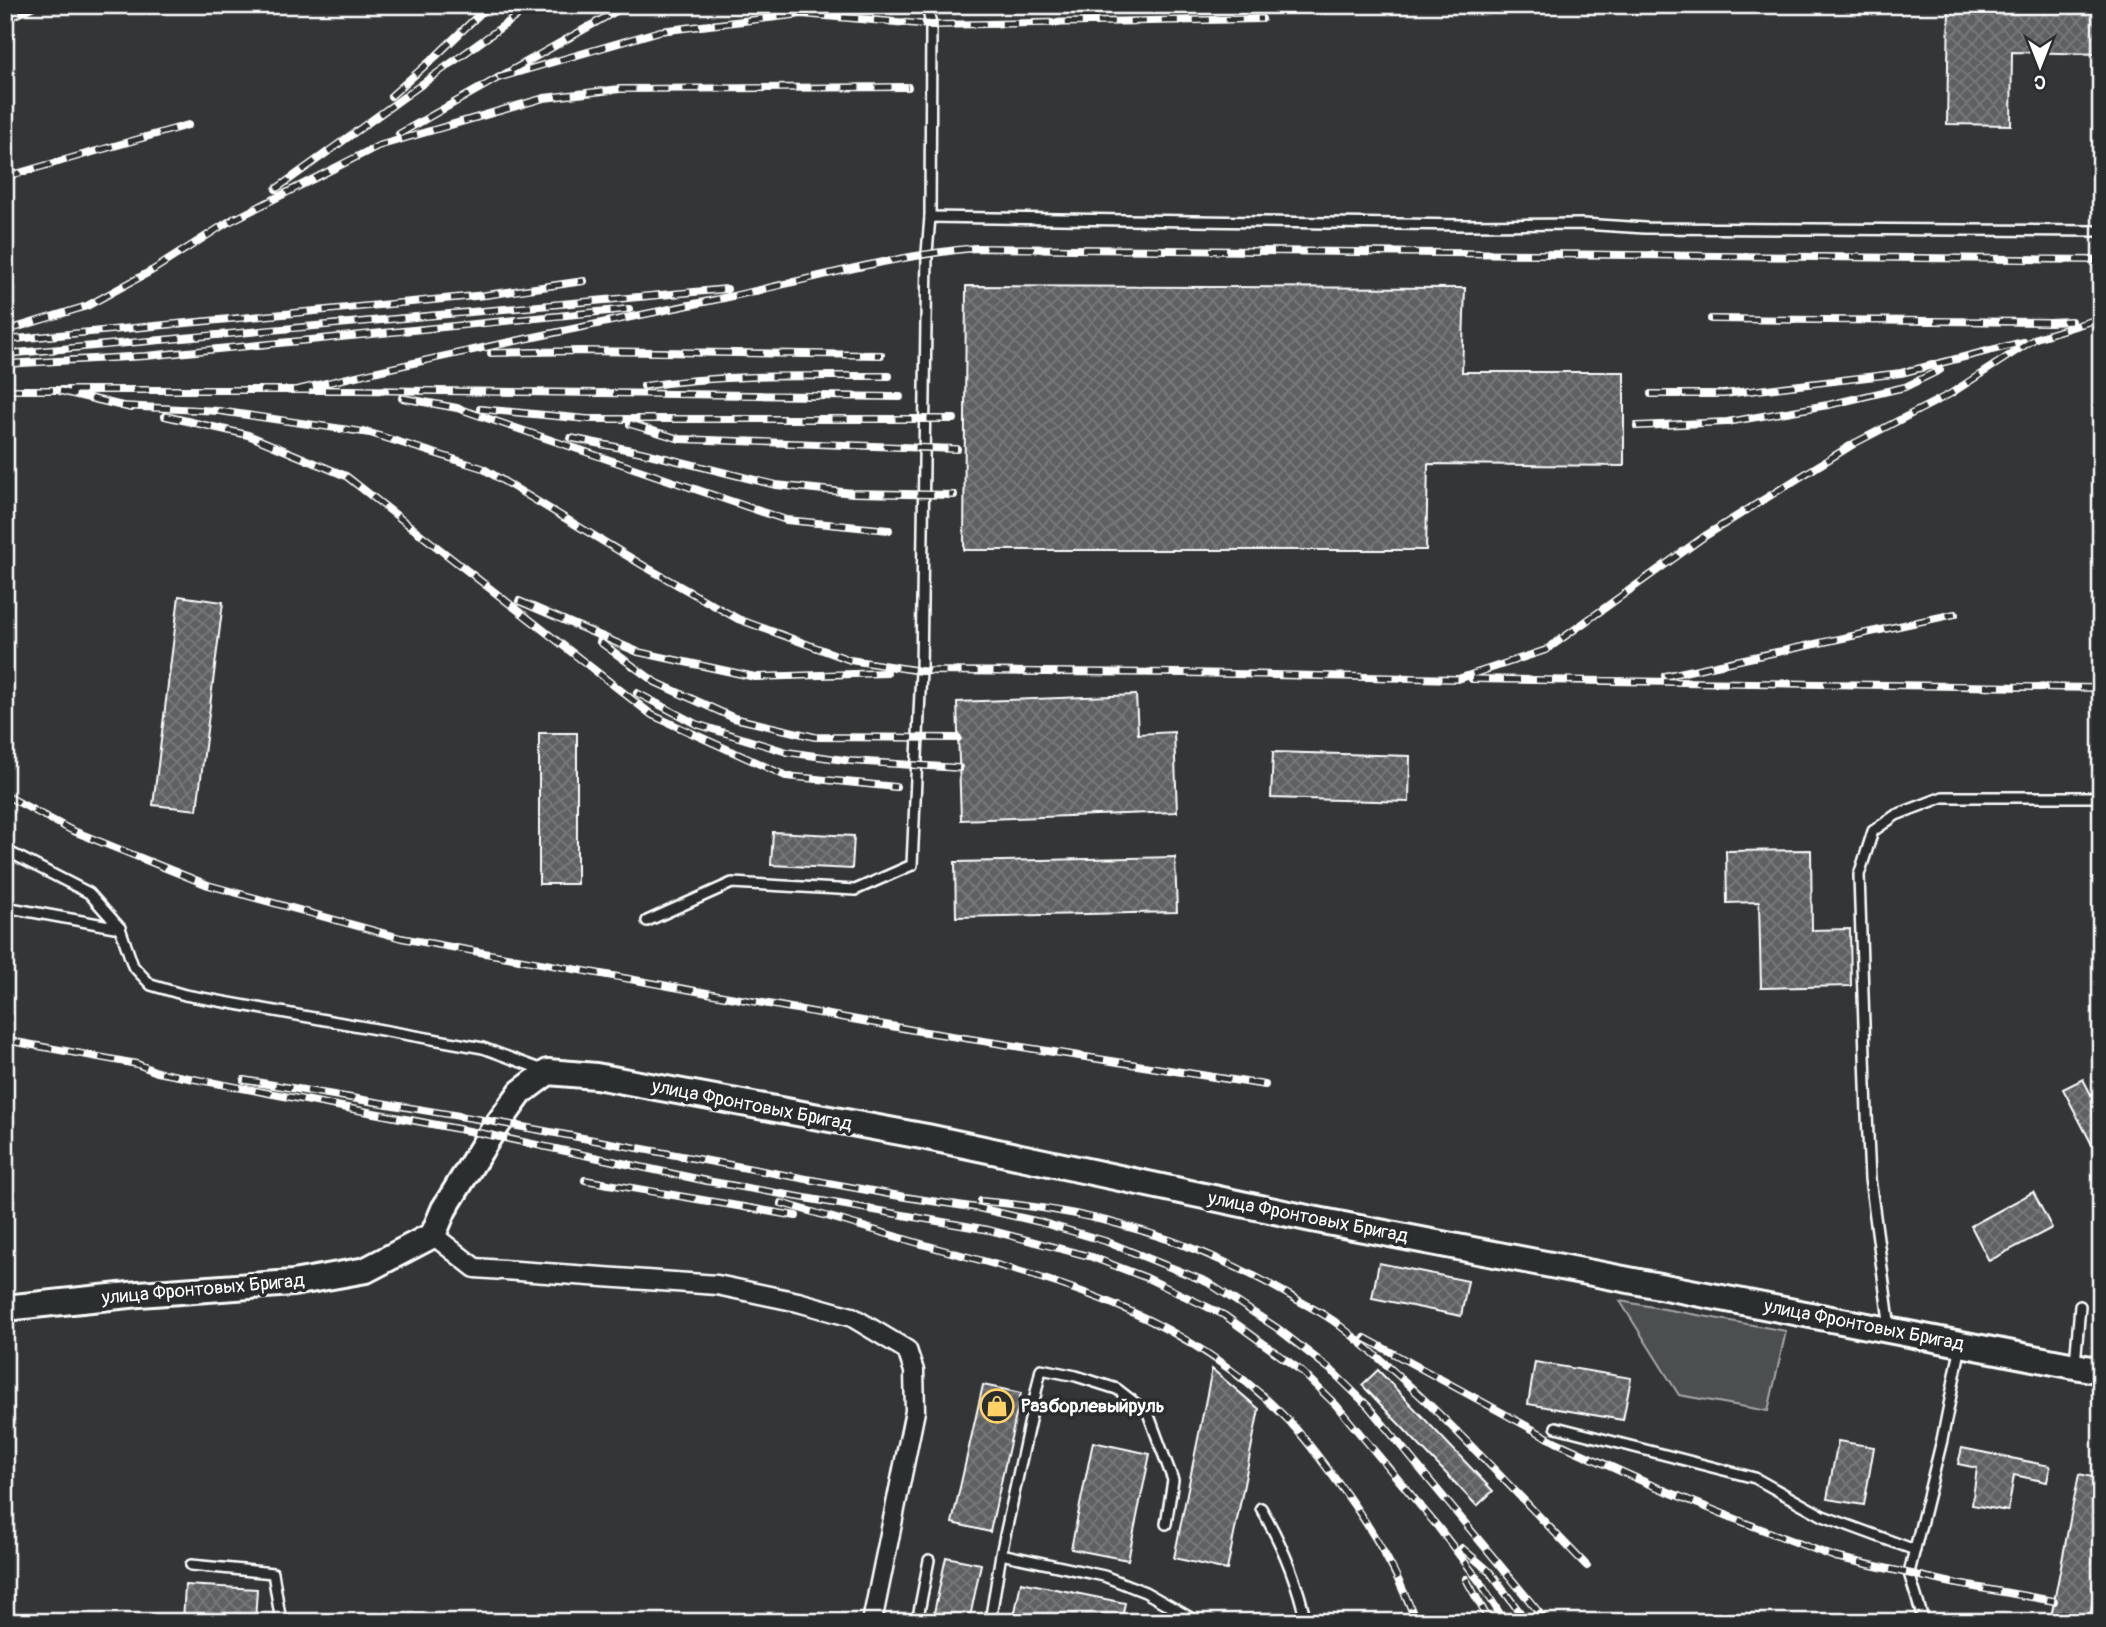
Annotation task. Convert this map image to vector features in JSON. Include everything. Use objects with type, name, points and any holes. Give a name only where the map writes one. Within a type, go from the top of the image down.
[{"type":"main road","name":"улица Фронтовых Бригад","points":[[548,1072],[596,1076],[927,1137],[1312,1219],[2101,1371]]},
{"type":"main road","points":[[433,1236],[444,1209],[472,1161],[521,1092],[548,1072]]},
{"type":"main road","name":"улица Фронтовых Бригад","points":[[5,1308],[139,1294],[293,1283],[366,1270],[433,1236]]},
{"type":"street","points":[[433,1236],[475,1268],[717,1285],[798,1302],[852,1317],[907,1350],[914,1371],[915,1411],[872,1622]]},
{"type":"lane","points":[[648,921],[732,883],[855,890],[912,865],[921,671],[927,253],[930,217],[931,25],[927,5]]},
{"type":"lane","points":[[930,217],[1465,225],[1583,224],[1645,228],[2101,231]]},
{"type":"lane","points":[[1890,1329],[1870,1179],[1867,1114],[1859,875],[1873,831],[1896,815],[1943,797],[2101,797]]},
{"type":"lane","points":[[5,850],[89,893],[120,928],[132,967],[151,985],[185,995],[483,1048],[548,1072]]},
{"type":"lane","points":[[5,907],[120,928]]},
{"type":"lane","points":[[2075,1366],[2080,1306]]},
{"type":"lane","points":[[1924,1622],[1909,1573],[1942,1440],[1961,1343]]},
{"type":"lane","points":[[990,1622],[1001,1555],[1041,1369],[1076,1376],[1117,1389],[1148,1413],[1173,1480],[1166,1524]]},
{"type":"lane","points":[[1556,1427],[1755,1478],[1823,1516],[1915,1550]]},
{"type":"lane","points":[[1261,1508],[1282,1543],[1300,1594],[1306,1622]]},
{"type":"lane","points":[[1001,1555],[1104,1576],[1145,1592],[1198,1622]]},
{"type":"lane","points":[[917,1622],[929,1560]]},
{"type":"lane","points":[[191,1565],[273,1573],[281,1622]]},
{"type":"shaded area","points":[[1620,1301],[1786,1331],[1768,1411],[1679,1395]]},
{"type":"building","points":[[1949,5],[2101,5],[2101,54],[2012,52],[2011,125],[1947,124]]},
{"type":"building","points":[[966,286],[1465,288],[1462,372],[1624,372],[1624,466],[1428,464],[1426,550],[964,550]]},
{"type":"building","points":[[179,596],[223,602],[197,810],[153,805]]},
{"type":"building","points":[[1136,695],[1138,734],[1174,732],[1177,812],[961,820],[957,702]]},
{"type":"building","points":[[539,733],[577,733],[577,884],[539,884]]},
{"type":"building","points":[[1273,752],[1410,756],[1409,802],[1271,798]]},
{"type":"building","points":[[773,832],[854,836],[852,869],[771,865]]},
{"type":"building","points":[[1811,850],[1812,930],[1850,929],[1851,986],[1761,988],[1759,902],[1727,903],[1726,851]]},
{"type":"building","points":[[1175,857],[1177,912],[956,917],[955,862]]},
{"type":"building","points":[[2083,1079],[2101,1114],[2101,1162],[2063,1089]]},
{"type":"building","points":[[2033,1192],[2052,1228],[1989,1261],[1971,1226]]},
{"type":"building","points":[[1379,1263],[1468,1281],[1461,1316],[1372,1298]]},
{"type":"building","points":[[1535,1362],[1631,1378],[1623,1420],[1528,1404]]},
{"type":"building","points":[[1212,1369],[1259,1409],[1227,1570],[1174,1558]]},
{"type":"building","points":[[1378,1370],[1493,1491],[1477,1506],[1362,1385]]},
{"type":"building","points":[[983,1385],[1021,1393],[990,1532],[952,1523]]},
{"type":"building","points":[[1838,1441],[1874,1447],[1864,1505],[1827,1499]]},
{"type":"building","points":[[1093,1442],[1150,1454],[1128,1560],[1071,1549]]},
{"type":"building","points":[[1962,1448],[2050,1466],[2047,1482],[2014,1475],[2008,1511],[1972,1505],[1977,1468],[1958,1464]]},
{"type":"building","points":[[2079,1474],[2101,1479],[2101,1556],[2089,1622],[2050,1622]]},
{"type":"building","points":[[946,1557],[981,1564],[969,1622],[932,1622]]},
{"type":"building","points":[[1021,1582],[1125,1603],[1121,1622],[1013,1622]]},
{"type":"building","points":[[185,1585],[257,1589],[255,1622],[183,1622]]},
{"type":"railway","points":[[5,20],[36,5]]},
{"type":"railway","points":[[391,96],[489,5]]},
{"type":"railway","points":[[276,189],[532,5]]},
{"type":"railway","points":[[399,134],[627,5]]},
{"type":"railway","points":[[498,78],[660,31],[802,14],[931,25],[1262,19]]},
{"type":"railway","points":[[229,222],[378,146],[544,98],[620,89],[908,87]]},
{"type":"railway","points":[[5,177],[188,125]]},
{"type":"railway","points":[[5,331],[87,306],[153,270],[236,217]]},
{"type":"railway","points":[[297,390],[879,263],[975,248],[2101,260]]},
{"type":"railway","points":[[5,340],[486,295],[584,281]]},
{"type":"railway","points":[[5,354],[727,289]]},
{"type":"railway","points":[[5,364],[146,356],[629,309]]},
{"type":"railway","points":[[122,406],[219,411],[370,433],[482,468],[644,566],[738,619],[850,660],[921,671],[1458,679],[1546,650],[1705,536],[1855,443],[1950,394],[2036,338],[2101,318]]},
{"type":"railway","points":[[1711,319],[2071,321]]},
{"type":"railway","points":[[1651,394],[1724,394],[1901,373],[2023,342]]},
{"type":"railway","points":[[491,353],[581,351],[881,355]]},
{"type":"railway","points":[[1637,426],[1727,422],[1828,405],[1905,387],[1940,370]]},
{"type":"railway","points":[[644,386],[735,378],[889,376]]},
{"type":"railway","points":[[5,390],[354,390],[900,397]]},
{"type":"railway","points":[[60,391],[131,408]]},
{"type":"railway","points":[[402,398],[457,408],[786,520],[889,530]]},
{"type":"railway","points":[[480,409],[587,419],[954,419]]},
{"type":"railway","points":[[165,416],[248,435],[346,476],[652,715],[786,776],[896,787]]},
{"type":"railway","points":[[630,424],[680,439],[957,449]]},
{"type":"railway","points":[[571,438],[776,485],[853,493],[954,495]]},
{"type":"railway","points":[[519,601],[638,652],[755,677],[887,673]]},
{"type":"railway","points":[[1665,676],[1955,614]]},
{"type":"railway","points":[[600,642],[655,682],[734,718],[815,737],[958,738]]},
{"type":"railway","points":[[1472,679],[2101,688]]},
{"type":"railway","points":[[637,693],[696,724],[787,752],[851,761],[959,768]]},
{"type":"railway","points":[[5,795],[71,830],[208,885],[401,938],[913,1030],[1265,1085]]},
{"type":"railway","points":[[5,1040],[137,1064],[157,1072],[490,1135],[707,1181],[989,1230],[1092,1257],[1147,1278],[1224,1315],[1300,1370],[1336,1405],[1438,1527],[1480,1582],[1505,1622]]},
{"type":"railway","points":[[244,1080],[978,1208],[1105,1241],[1207,1282],[1277,1328],[1331,1370],[1368,1406],[1547,1622]]},
{"type":"railway","points":[[585,1180],[796,1216]]},
{"type":"railway","points":[[981,1201],[1063,1212],[1141,1230],[1253,1275],[1327,1317],[1372,1352],[1436,1411],[1587,1566]]},
{"type":"railway","points":[[781,1203],[1082,1292],[1166,1329],[1206,1352],[1245,1381],[1282,1414],[1310,1446],[1371,1530],[1400,1584],[1416,1622]]},
{"type":"railway","points":[[1365,1338],[1556,1442],[1748,1524],[1835,1557],[1952,1583],[2054,1601]]},
{"type":"railway","points":[[1462,1548],[1489,1571],[1527,1622]]},
{"type":"railway","points":[[1466,1579],[1490,1622]]},
{"type":"place","name":"Разборлевыйруль","points":[[997,1406]]}]
